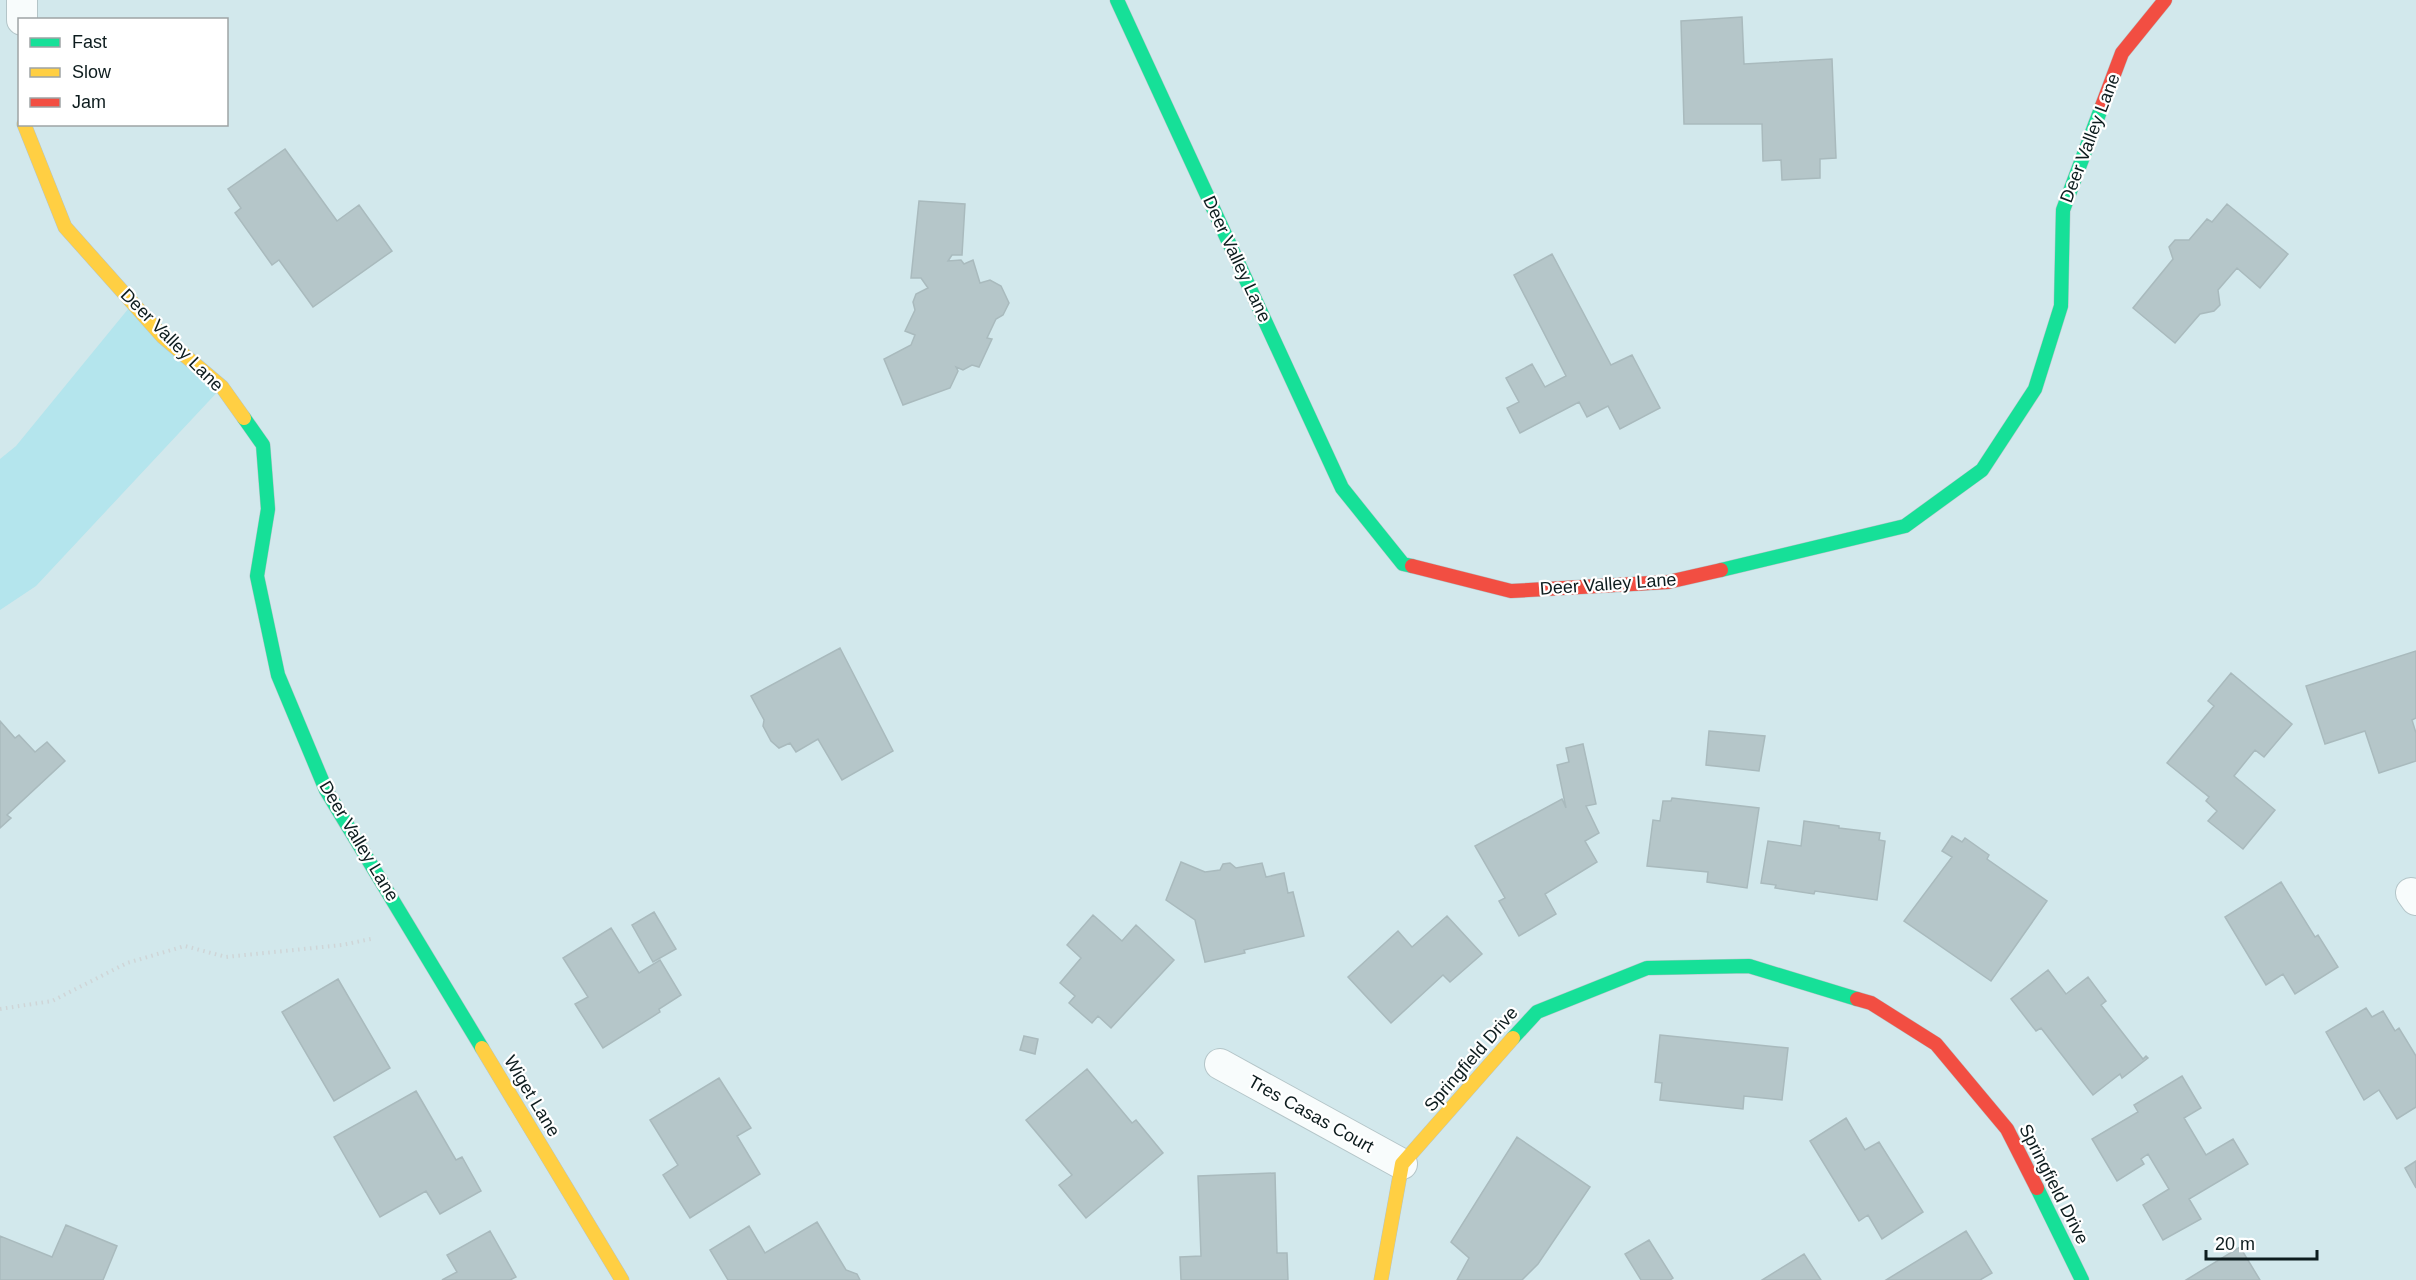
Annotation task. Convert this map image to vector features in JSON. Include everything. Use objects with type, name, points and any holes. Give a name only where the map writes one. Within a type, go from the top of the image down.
[{"type":"street","points":[[22,0],[22,18]]},
{"type":"street","name":"Deer Valley Lane","points":[[1117,0],[1342,488],[1403,564],[1511,591],[1668,582],[1905,526],[1982,470],[2035,389],[2061,306],[2063,210],[2122,53],[2165,0]]},
{"type":"street","name":"Deer Valley Lane","points":[[25,126],[64,228],[163,337],[222,387],[263,445],[268,509],[257,576],[278,675],[326,790],[412,930]]},
{"type":"street","name":"Wiget Lane","points":[[412,930],[622,1280]]},
{"type":"street","name":"Springfield Drive","points":[[1402,1164],[1537,1012],[1647,968],[1749,966],[1871,1003],[1936,1044],[2007,1130],[2082,1280]]},
{"type":"street","name":"Tres Casas Court","points":[[1220,1064],[1402,1164]]},
{"type":"street","points":[[1381,1280],[1402,1164]]},
{"type":"path","points":[[0,1009],[52,1001],[127,963],[185,946],[226,957],[342,945],[412,930]]},
{"type":"shaded area","points":[[133,303],[222,387],[36,586],[0,610],[0,459],[16,446]]},
{"type":"building","points":[[1742,17],[1744,64],[1832,59],[1836,158],[1820,159],[1820,178],[1782,180],[1781,160],[1763,161],[1762,124],[1684,124],[1681,21]]},
{"type":"building","points":[[285,149],[337,221],[359,205],[392,251],[313,307],[279,260],[272,265],[235,213],[241,208],[228,189]]},
{"type":"building","points":[[919,201],[965,204],[962,255],[952,255],[948,261],[961,260],[964,264],[973,260],[980,283],[990,280],[1001,286],[1009,303],[1003,315],[996,319],[987,338],[992,339],[979,367],[972,365],[963,370],[956,367],[958,371],[950,388],[903,405],[884,359],[911,345],[915,335],[905,331],[915,310],[913,302],[916,294],[928,288],[921,278],[911,278]]},
{"type":"building","points":[[2227,204],[2288,254],[2260,288],[2237,268],[2218,290],[2220,305],[2214,311],[2200,314],[2175,343],[2133,308],[2173,259],[2169,247],[2175,240],[2189,240],[2207,219],[2212,222]]},
{"type":"building","points":[[1552,254],[1611,365],[1632,355],[1660,408],[1620,429],[1608,406],[1587,417],[1579,402],[1520,433],[1507,408],[1519,402],[1506,378],[1532,364],[1545,387],[1566,376],[1514,275]]},
{"type":"building","points":[[840,648],[893,751],[842,780],[818,739],[796,752],[790,743],[779,748],[771,741],[763,726],[764,720],[751,696]]},
{"type":"building","points":[[2416,651],[2416,718],[2412,720],[2416,733],[2416,761],[2379,773],[2365,731],[2325,744],[2306,686]]},
{"type":"building","points":[[2231,673],[2292,724],[2264,757],[2255,750],[2234,776],[2275,810],[2243,849],[2208,821],[2217,811],[2206,801],[2209,797],[2167,763],[2214,706],[2208,701]]},
{"type":"building","points":[[0,721],[15,738],[19,735],[35,752],[47,742],[65,761],[7,815],[11,818],[0,828]]},
{"type":"building","points":[[1709,731],[1765,736],[1759,771],[1706,765]]},
{"type":"building","points":[[1583,744],[1596,804],[1586,806],[1599,833],[1585,841],[1597,862],[1545,894],[1556,914],[1519,936],[1499,901],[1505,898],[1475,846],[1562,799],[1566,808],[1557,765],[1569,762],[1566,748]]},
{"type":"building","points":[[1672,798],[1759,808],[1747,888],[1707,882],[1708,872],[1647,866],[1653,820],[1660,821],[1663,801],[1671,801]]},
{"type":"building","points":[[1804,821],[1880,833],[1879,840],[1885,841],[1877,900],[1815,891],[1814,894],[1775,888],[1776,885],[1761,883],[1768,841],[1801,846]]},
{"type":"building","points":[[1952,836],[1962,842],[1965,838],[1989,855],[1987,859],[2047,901],[1991,981],[1904,921],[1952,857],[1942,851]]},
{"type":"building","points":[[1181,862],[1205,872],[1220,870],[1223,864],[1230,863],[1236,868],[1262,863],[1266,877],[1284,873],[1288,893],[1293,892],[1304,936],[1205,962],[1195,920],[1166,900]]},
{"type":"building","points":[[2281,882],[2315,937],[2318,935],[2338,967],[2295,994],[2283,974],[2266,985],[2225,917]]},
{"type":"building","points":[[654,912],[676,949],[653,962],[632,925]]},
{"type":"building","points":[[1093,915],[1122,941],[1136,925],[1174,960],[1111,1028],[1098,1016],[1092,1023],[1069,1003],[1075,996],[1060,983],[1081,958],[1067,945]]},
{"type":"building","points":[[1447,916],[1482,954],[1450,982],[1443,975],[1391,1023],[1348,977],[1398,931],[1412,947]]},
{"type":"building","points":[[611,928],[639,973],[660,960],[681,995],[659,1009],[660,1012],[603,1048],[575,1004],[588,997],[563,958]]},
{"type":"building","points":[[2048,970],[2066,994],[2088,977],[2106,1001],[2101,1005],[2143,1059],[2146,1056],[2148,1058],[2122,1078],[2120,1074],[2093,1095],[2041,1028],[2036,1031],[2011,999]]},
{"type":"building","points":[[338,979],[390,1068],[334,1101],[282,1012]]},
{"type":"building","points":[[2366,1008],[2372,1017],[2383,1011],[2395,1031],[2399,1028],[2416,1056],[2416,1107],[2397,1119],[2379,1090],[2364,1100],[2326,1032]]},
{"type":"building","points":[[1660,1035],[1788,1048],[1782,1100],[1744,1096],[1743,1109],[1660,1100],[1662,1083],[1655,1082]]},
{"type":"building","points":[[1024,1036],[1038,1039],[1035,1054],[1020,1050]]},
{"type":"building","points":[[1087,1069],[1132,1123],[1136,1120],[1163,1153],[1086,1218],[1059,1185],[1072,1175],[1026,1120]]},
{"type":"building","points":[[2182,1076],[2201,1108],[2184,1118],[2206,1155],[2233,1139],[2248,1164],[2189,1199],[2201,1219],[2163,1240],[2143,1205],[2169,1189],[2148,1154],[2141,1159],[2144,1164],[2117,1181],[2092,1139],[2138,1112],[2134,1105]]},
{"type":"building","points":[[719,1078],[751,1128],[737,1136],[760,1174],[690,1218],[663,1175],[678,1165],[650,1120]]},
{"type":"building","points":[[416,1091],[456,1160],[462,1157],[481,1191],[440,1214],[426,1191],[380,1217],[334,1137]]},
{"type":"building","points":[[1846,1118],[1865,1150],[1879,1142],[1923,1212],[1882,1239],[1868,1215],[1859,1221],[1810,1141]]},
{"type":"building","points":[[1517,1137],[1590,1187],[1538,1264],[1522,1280],[1457,1280],[1469,1258],[1451,1242]]},
{"type":"building","points":[[2416,1161],[2416,1188],[2405,1168]]},
{"type":"building","points":[[1275,1173],[1277,1253],[1287,1253],[1288,1280],[1181,1280],[1180,1257],[1201,1256],[1198,1176]]},
{"type":"building","points":[[817,1222],[846,1270],[857,1274],[860,1280],[728,1280],[710,1250],[749,1226],[765,1253]]},
{"type":"building","points":[[66,1225],[117,1246],[103,1280],[0,1280],[0,1236],[52,1257]]},
{"type":"building","points":[[490,1231],[516,1277],[510,1280],[442,1280],[457,1272],[447,1255]]},
{"type":"building","points":[[1966,1231],[1992,1273],[1980,1280],[1886,1280]]},
{"type":"building","points":[[1649,1240],[1673,1278],[1670,1280],[1641,1280],[1625,1254]]},
{"type":"building","points":[[2240,1247],[2260,1280],[2186,1280]]},
{"type":"building","points":[[1804,1254],[1821,1280],[1762,1280]]},
{"type":"traffic: fast","points":[[1117,0],[1342,488],[1403,564],[1412,566]]},
{"type":"traffic: fast","points":[[1721,570],[1905,526],[1982,470],[2035,389],[2061,306],[2063,210],[2102,106]]},
{"type":"traffic: fast","points":[[244,418],[263,445],[268,509],[257,576],[278,675],[326,790],[482,1048]]},
{"type":"traffic: fast","points":[[1513,1038],[1537,1012],[1647,968],[1749,966],[1857,999]]},
{"type":"traffic: fast","points":[[2037,1188],[2082,1280]]},
{"type":"traffic: slow","points":[[25,126],[65,227],[163,337],[222,387],[244,418]]},
{"type":"traffic: slow","points":[[1381,1280],[1402,1164],[1513,1038]]},
{"type":"traffic: slow","points":[[482,1048],[622,1280]]},
{"type":"traffic: jam","points":[[2102,106],[2122,53],[2165,0]]},
{"type":"traffic: jam","points":[[1412,566],[1511,591],[1668,582],[1721,570]]},
{"type":"traffic: jam","points":[[1857,999],[1871,1003],[1936,1044],[2007,1129],[2037,1188]]}]
